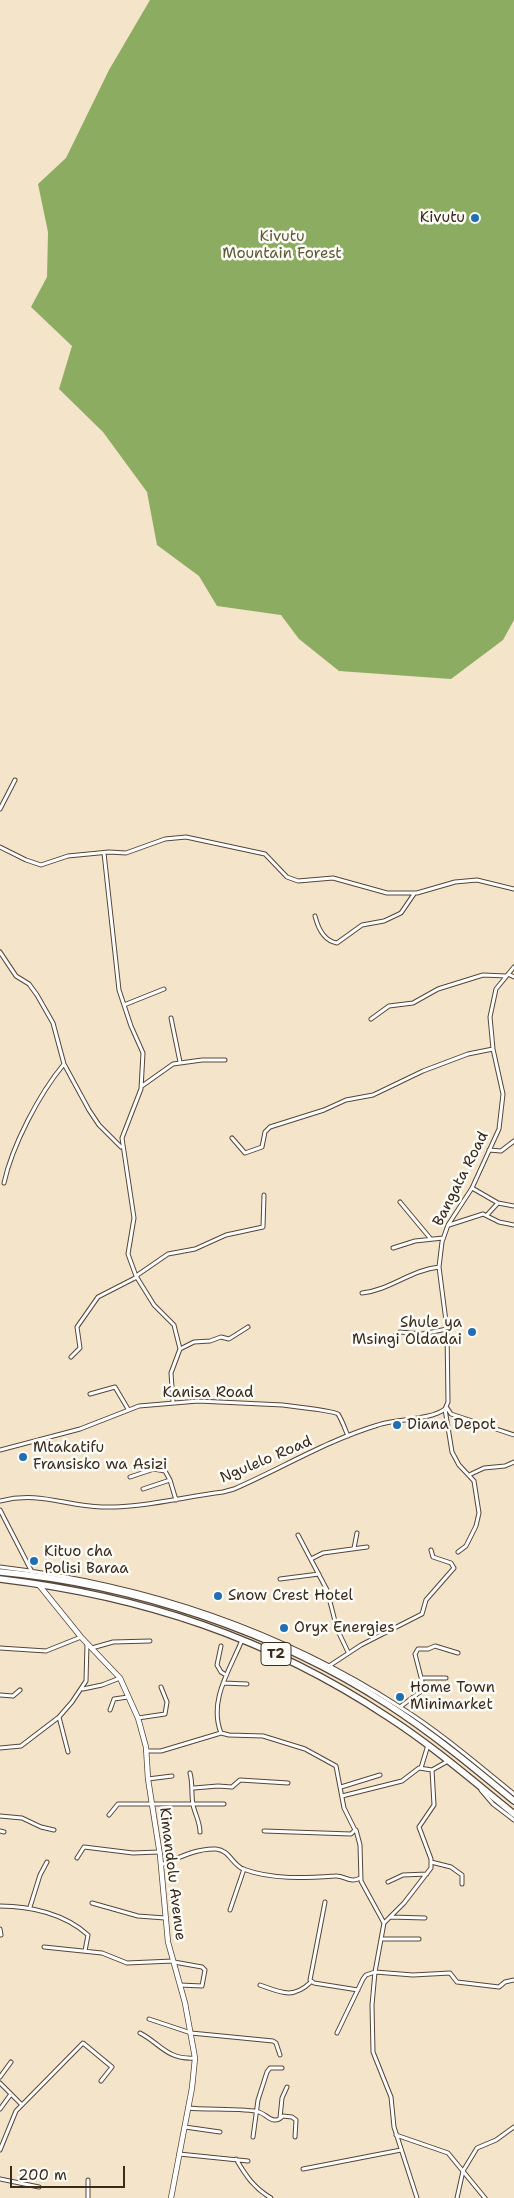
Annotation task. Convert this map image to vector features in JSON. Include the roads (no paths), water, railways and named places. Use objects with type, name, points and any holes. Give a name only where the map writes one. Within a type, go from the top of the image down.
[{"type":"highway","name":"T2","points":[[0,1572],[33,1574],[160,1603],[259,1638],[293,1653],[387,1704],[463,1759],[514,1801]]},
{"type":"highway","name":"T2","points":[[0,1579],[37,1583],[154,1608],[243,1639],[289,1660],[344,1689],[389,1717],[428,1745],[514,1814]]},
{"type":"street","points":[[0,808],[14,780]]},
{"type":"street","points":[[0,847],[41,865],[66,857],[104,852],[126,853],[164,839],[195,838],[265,854],[286,877],[293,880],[332,878],[383,893],[414,893],[456,882],[477,880],[514,889]]},
{"type":"street","points":[[104,852],[118,987],[143,1050],[142,1086],[123,1133],[122,1147],[127,1165],[134,1218],[128,1254],[136,1276],[155,1307],[172,1322],[180,1349],[171,1373],[173,1402]]},
{"type":"street","points":[[315,916],[323,934],[329,941],[337,944],[362,926],[384,921],[401,913],[414,893]]},
{"type":"street","points":[[0,952],[16,976],[33,989],[48,1011],[64,1064],[99,1125],[122,1147]]},
{"type":"street","name":"Bangata Road","points":[[470,1475],[459,1465],[452,1452],[446,1407],[447,1329],[439,1267],[443,1238],[448,1225],[472,1188],[498,1129],[503,1102],[493,1049],[490,1017],[496,990],[514,967]]},
{"type":"street","points":[[371,1019],[389,1006],[413,1002],[438,989],[483,975],[507,975],[514,977]]},
{"type":"street","points":[[124,1005],[164,989]]},
{"type":"street","points":[[171,1018],[180,1062]]},
{"type":"street","points":[[232,1138],[245,1153],[259,1150],[262,1148],[265,1132],[270,1127],[324,1110],[346,1100],[373,1094],[468,1054],[493,1049]]},
{"type":"street","points":[[142,1086],[169,1067],[180,1062],[225,1060]]},
{"type":"street","points":[[4,1183],[9,1160],[15,1152],[30,1117],[46,1087],[64,1064]]},
{"type":"street","points":[[490,1150],[501,1151],[514,1141]]},
{"type":"street","points":[[472,1188],[498,1203],[514,1206]]},
{"type":"street","points":[[71,1357],[80,1348],[77,1327],[96,1299],[136,1276],[168,1254],[195,1249],[226,1234],[263,1228],[264,1195]]},
{"type":"street","points":[[400,1202],[430,1239]]},
{"type":"street","points":[[487,1215],[498,1203]]},
{"type":"street","points":[[448,1225],[474,1215],[487,1215],[499,1222],[514,1225]]},
{"type":"street","points":[[392,1248],[430,1239],[443,1238]]},
{"type":"street","points":[[362,1293],[387,1288],[421,1270],[439,1267]]},
{"type":"street","points":[[180,1349],[194,1342],[210,1342],[221,1337],[229,1339],[248,1327]]},
{"type":"street","points":[[389,1340],[400,1332],[419,1334],[447,1329]]},
{"type":"street","points":[[90,1394],[115,1388],[128,1409]]},
{"type":"street","name":"Kanisa Road","points":[[0,1450],[80,1429],[128,1409],[173,1402],[283,1405],[332,1410],[338,1414],[348,1436]]},
{"type":"street","points":[[446,1407],[451,1414],[514,1435]]},
{"type":"street","name":"Ngulelo Road","points":[[0,1500],[20,1496],[35,1496],[102,1507],[176,1500],[234,1489],[348,1436],[378,1425],[435,1414],[446,1407]]},
{"type":"street","points":[[458,1552],[466,1546],[478,1520],[475,1484],[470,1475],[484,1468],[505,1466],[514,1462]]},
{"type":"street","points":[[130,1477],[157,1469],[167,1472],[176,1500]]},
{"type":"street","points":[[143,1489],[170,1480]]},
{"type":"street","points":[[0,1510],[33,1574]]},
{"type":"street","points":[[354,1548],[357,1532]]},
{"type":"street","points":[[298,1535],[327,1590],[337,1629],[348,1652]]},
{"type":"street","points":[[311,1559],[323,1553],[367,1547]]},
{"type":"street","points":[[329,1666],[348,1652],[422,1614],[426,1600],[454,1568],[451,1562],[434,1558],[431,1550]]},
{"type":"street","points":[[0,1567],[121,1588],[178,1604],[264,1635],[329,1666],[400,1707],[443,1737],[514,1794]]},
{"type":"street","points":[[280,1579],[319,1574]]},
{"type":"street","name":"Kimandolu Avenue","points":[[37,1583],[87,1644],[120,1678],[138,1718],[146,1751],[151,1804],[161,1866],[165,1918],[196,2058],[180,2154],[170,2198]]},
{"type":"street","points":[[0,1648],[46,1651],[82,1637]]},
{"type":"street","points":[[221,1733],[217,1703],[226,1675],[243,1639]]},
{"type":"street","points":[[92,1648],[113,1642],[150,1641]]},
{"type":"street","points":[[0,1748],[20,1746],[59,1717],[82,1689],[86,1677],[87,1644]]},
{"type":"street","points":[[221,1646],[217,1666],[226,1675]]},
{"type":"street","points":[[400,1707],[405,1701],[423,1692],[415,1654],[418,1648],[428,1649],[435,1646],[458,1653]]},
{"type":"street","points":[[82,1689],[102,1685],[120,1678]]},
{"type":"street","points":[[421,1678],[446,1678]]},
{"type":"street","points":[[223,1683],[247,1684]]},
{"type":"street","points":[[138,1718],[165,1714],[166,1702],[160,1687]]},
{"type":"street","points":[[0,1695],[12,1696],[20,1690]]},
{"type":"street","points":[[110,1710],[114,1699],[128,1697]]},
{"type":"street","points":[[59,1717],[68,1752]]},
{"type":"street","points":[[146,1751],[161,1752],[221,1733],[263,1736],[305,1748],[336,1766],[344,1808],[356,1830],[360,1846],[360,1878],[384,1923]]},
{"type":"street","points":[[342,1796],[402,1781],[420,1768],[428,1745]]},
{"type":"street","points":[[420,1768],[432,1770],[448,1761]]},
{"type":"street","points":[[417,2198],[396,2136],[391,2097],[377,2065],[372,2047],[375,1972],[384,1923],[404,1903],[415,1886],[431,1868],[431,1862],[419,1827],[434,1805],[432,1770]]},
{"type":"street","points":[[190,1773],[194,1788],[193,1804],[200,1822],[200,1832]]},
{"type":"street","points":[[341,1787],[380,1775]]},
{"type":"street","points":[[148,1779],[172,1776]]},
{"type":"street","points":[[194,1788],[232,1787],[240,1780],[288,1783]]},
{"type":"street","points":[[477,1785],[494,1804],[514,1820]]},
{"type":"street","points":[[109,1815],[118,1804],[224,1804]]},
{"type":"street","points":[[0,1816],[22,1818],[41,1827],[54,1830]]},
{"type":"street","points":[[264,1831],[351,1834],[356,1830]]},
{"type":"street","points":[[77,1858],[86,1846],[130,1853],[159,1852]]},
{"type":"street","points":[[161,1866],[196,1851],[214,1849],[226,1853],[244,1869],[288,1878],[336,1876],[356,1881],[360,1878]]},
{"type":"street","points":[[30,1908],[40,1875],[47,1862]]},
{"type":"street","points":[[431,1862],[454,1868],[462,1875],[462,1884]]},
{"type":"street","points":[[230,1910],[244,1869]]},
{"type":"street","points":[[388,1882],[402,1875],[427,1874]]},
{"type":"street","points":[[260,1985],[291,1993],[302,1990],[311,1982],[315,1949],[325,1902]]},
{"type":"street","points":[[92,1903],[138,1916],[165,1918]]},
{"type":"street","points":[[0,1906],[30,1908],[50,1913],[87,1933],[89,1937],[85,1951]]},
{"type":"street","points":[[389,1917],[425,1918]]},
{"type":"street","points":[[0,1929],[2,1935]]},
{"type":"street","points":[[381,1939],[419,1939]]},
{"type":"street","points":[[44,1947],[105,1954],[127,1963],[173,1961],[202,1967],[205,1970],[202,1986],[180,1985]]},
{"type":"street","points":[[337,2033],[365,1976],[375,1972],[404,1975],[450,1972],[457,1982],[498,1987],[504,1982],[514,1980]]},
{"type":"street","points":[[311,1982],[358,1990]]},
{"type":"street","points":[[149,2019],[192,2033],[273,2041],[277,2045],[280,2055]]},
{"type":"street","points":[[140,2033],[166,2052],[182,2058],[196,2058]]},
{"type":"street","points":[[0,2150],[14,2113],[83,2043],[112,2067],[101,2081]]},
{"type":"street","points":[[0,2077],[12,2062]]},
{"type":"street","points":[[253,2137],[261,2087],[268,2070],[282,2068]]},
{"type":"street","points":[[0,2084],[22,2105]]},
{"type":"street","points":[[280,2119],[281,2102],[287,2088]]},
{"type":"street","points":[[0,2109],[11,2094]]},
{"type":"street","points":[[188,2108],[258,2112],[268,2119],[280,2119],[285,2116],[295,2118],[295,2137]]},
{"type":"street","points":[[184,2127],[220,2132]]},
{"type":"street","points":[[458,2198],[463,2170],[477,2148],[496,2140],[514,2127]]},
{"type":"street","points":[[396,2136],[446,2152],[485,2198]]},
{"type":"street","points":[[303,2169],[401,2150]]},
{"type":"street","points":[[180,2154],[248,2161]]},
{"type":"street","points":[[236,2159],[249,2181],[271,2198]]},
{"type":"street","points":[[0,2179],[39,2187]]},
{"type":"street","points":[[88,2180],[88,2198]]},
{"type":"place","name":"Kivutu","points":[[475,218]]},
{"type":"place","name":"Shule ya Msingi Oldadai","points":[[472,1332]]},
{"type":"place","name":"Diana Depot","points":[[397,1425]]},
{"type":"place","name":"Mtakatifu Fransisko wa Asizi","points":[[23,1457]]},
{"type":"place","name":"Kituo cha Polisi Baraa","points":[[34,1561]]},
{"type":"place","name":"Snow Crest Hotel","points":[[218,1596]]},
{"type":"place","name":"Oryx Energies","points":[[284,1628]]},
{"type":"place","name":"Home Town Minimarket","points":[[400,1697]]},
{"type":"park label","name":"Kivutu Mountain Forest","points":[[282,246]]}]
